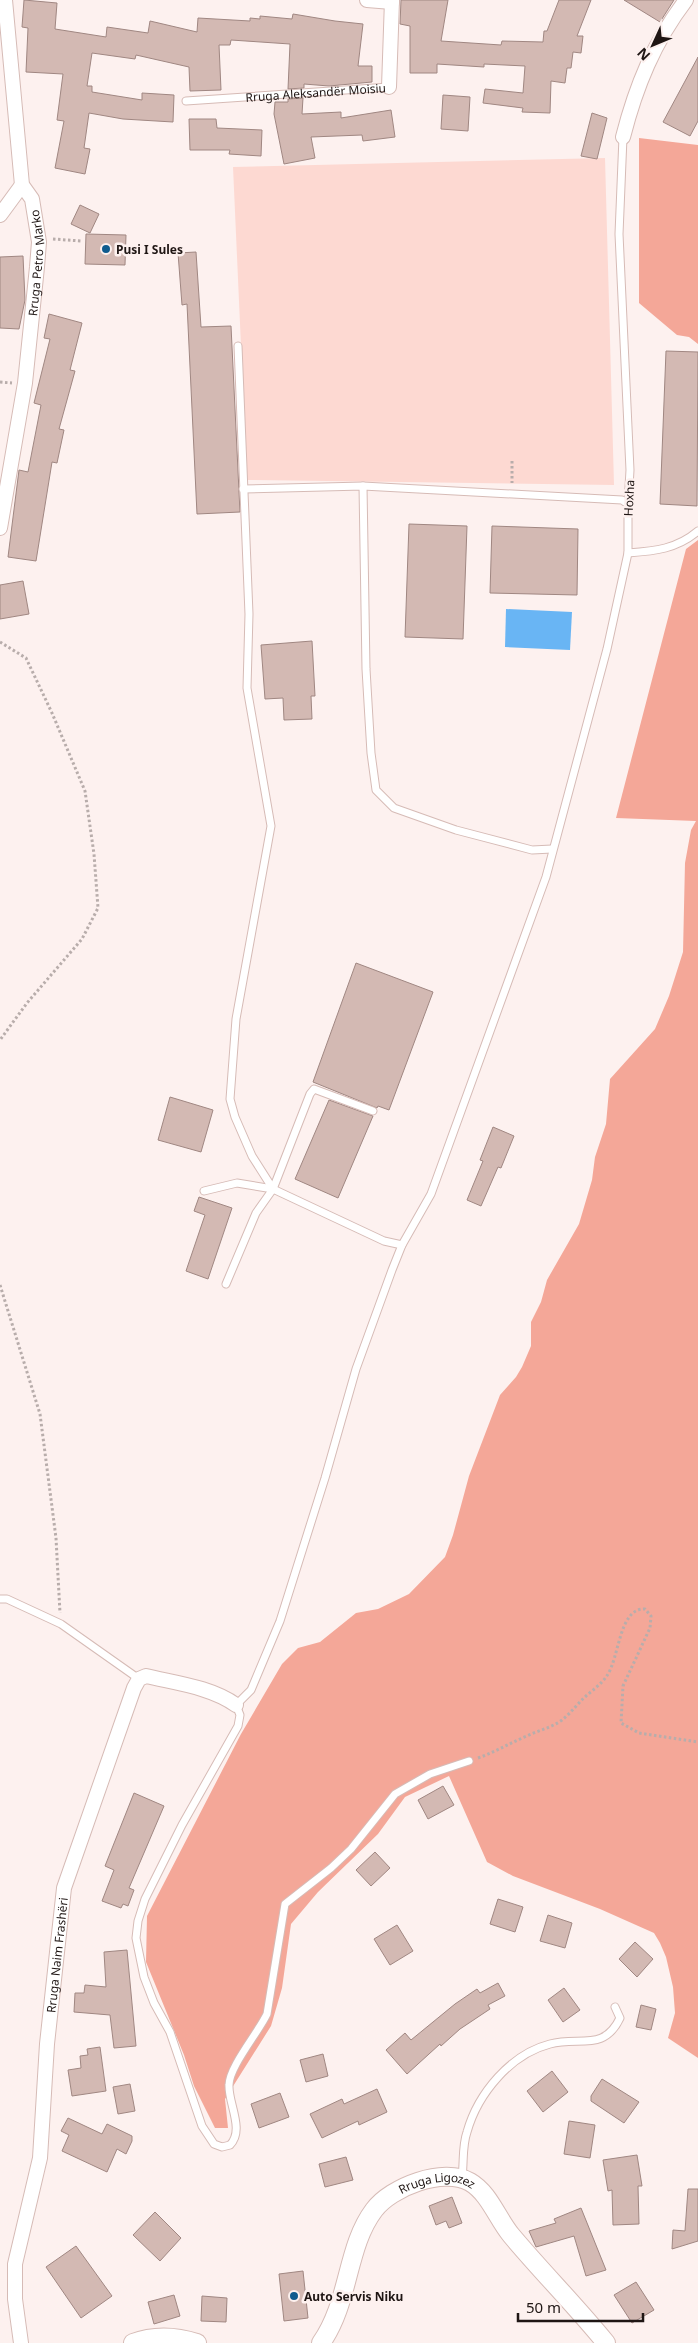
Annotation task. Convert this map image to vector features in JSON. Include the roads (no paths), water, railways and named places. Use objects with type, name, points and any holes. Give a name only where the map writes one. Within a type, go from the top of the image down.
[{"type":"street","name":"Rruga Petro Marko","points":[[0,528],[25,383],[37,267],[38,238],[32,199],[22,185],[7,80],[5,0]]},
{"type":"street","points":[[367,0],[392,1]]},
{"type":"street","points":[[623,136],[636,94],[659,38],[686,0]]},
{"type":"street","name":"Rruga Aleksandër Moisiu","points":[[389,87],[392,1]]},
{"type":"street","points":[[0,215],[22,185]]},
{"type":"street","points":[[139,1679],[146,1676],[200,1689],[226,1698],[236,1705]]},
{"type":"street","name":"Rruga Naim Frashëri","points":[[21,2343],[15,2299],[15,2264],[40,2158],[47,2044],[64,1888],[139,1679]]},
{"type":"street","name":"Rruga Ligozez","points":[[321,2343],[342,2301],[355,2252],[365,2226],[374,2210],[399,2189],[413,2184],[451,2177],[462,2178],[482,2192],[508,2230],[538,2267],[606,2343]]},
{"type":"street","points":[[133,2343],[153,2337],[178,2338],[197,2343]]},
{"type":"lane","name":"Rruga Aleksandër Moisiu","points":[[186,101],[389,87]]},
{"type":"lane","name":"Hoxha","points":[[236,1705],[251,1690],[280,1621],[325,1478],[356,1370],[402,1244],[431,1194],[546,877],[607,649],[628,553],[626,500],[630,470],[619,234],[623,136]]},
{"type":"lane","points":[[238,346],[249,614],[247,688],[271,826],[236,1019],[230,1099],[235,1117],[252,1156],[273,1189]]},
{"type":"lane","points":[[363,486],[366,669],[371,753],[376,790],[394,808],[456,830],[532,850],[552,850]]},
{"type":"lane","points":[[243,489],[363,486],[626,500]]},
{"type":"lane","points":[[628,553],[654,551],[685,542],[698,532]]},
{"type":"lane","points":[[226,1284],[256,1213],[273,1189],[310,1094],[314,1090],[373,1111]]},
{"type":"lane","points":[[204,1191],[237,1183],[273,1189],[384,1241],[402,1244]]},
{"type":"lane","points":[[0,1599],[7,1599],[61,1624],[139,1679]]},
{"type":"lane","points":[[236,1705],[240,1714],[238,1726],[182,1825],[150,1891],[138,1921],[136,1938],[144,1977],[154,2003],[170,2032],[202,2126],[211,2141],[218,2146],[230,2145],[237,2130],[228,2084],[239,2058],[260,2030],[267,2014],[285,1904],[351,1849],[395,1794],[430,1774],[469,1761]]},
{"type":"lane","points":[[462,2178],[467,2130],[492,2083],[524,2055],[539,2048],[566,2041],[594,2042],[600,2039],[617,2024],[620,2018],[615,2008]]},
{"type":"water","points":[[506,609],[572,612],[570,650],[505,647]]},
{"type":"place","name":"Pusi I Sules","points":[[106,249]]},
{"type":"place","name":"Auto Servis Niku","points":[[294,2296]]}]
